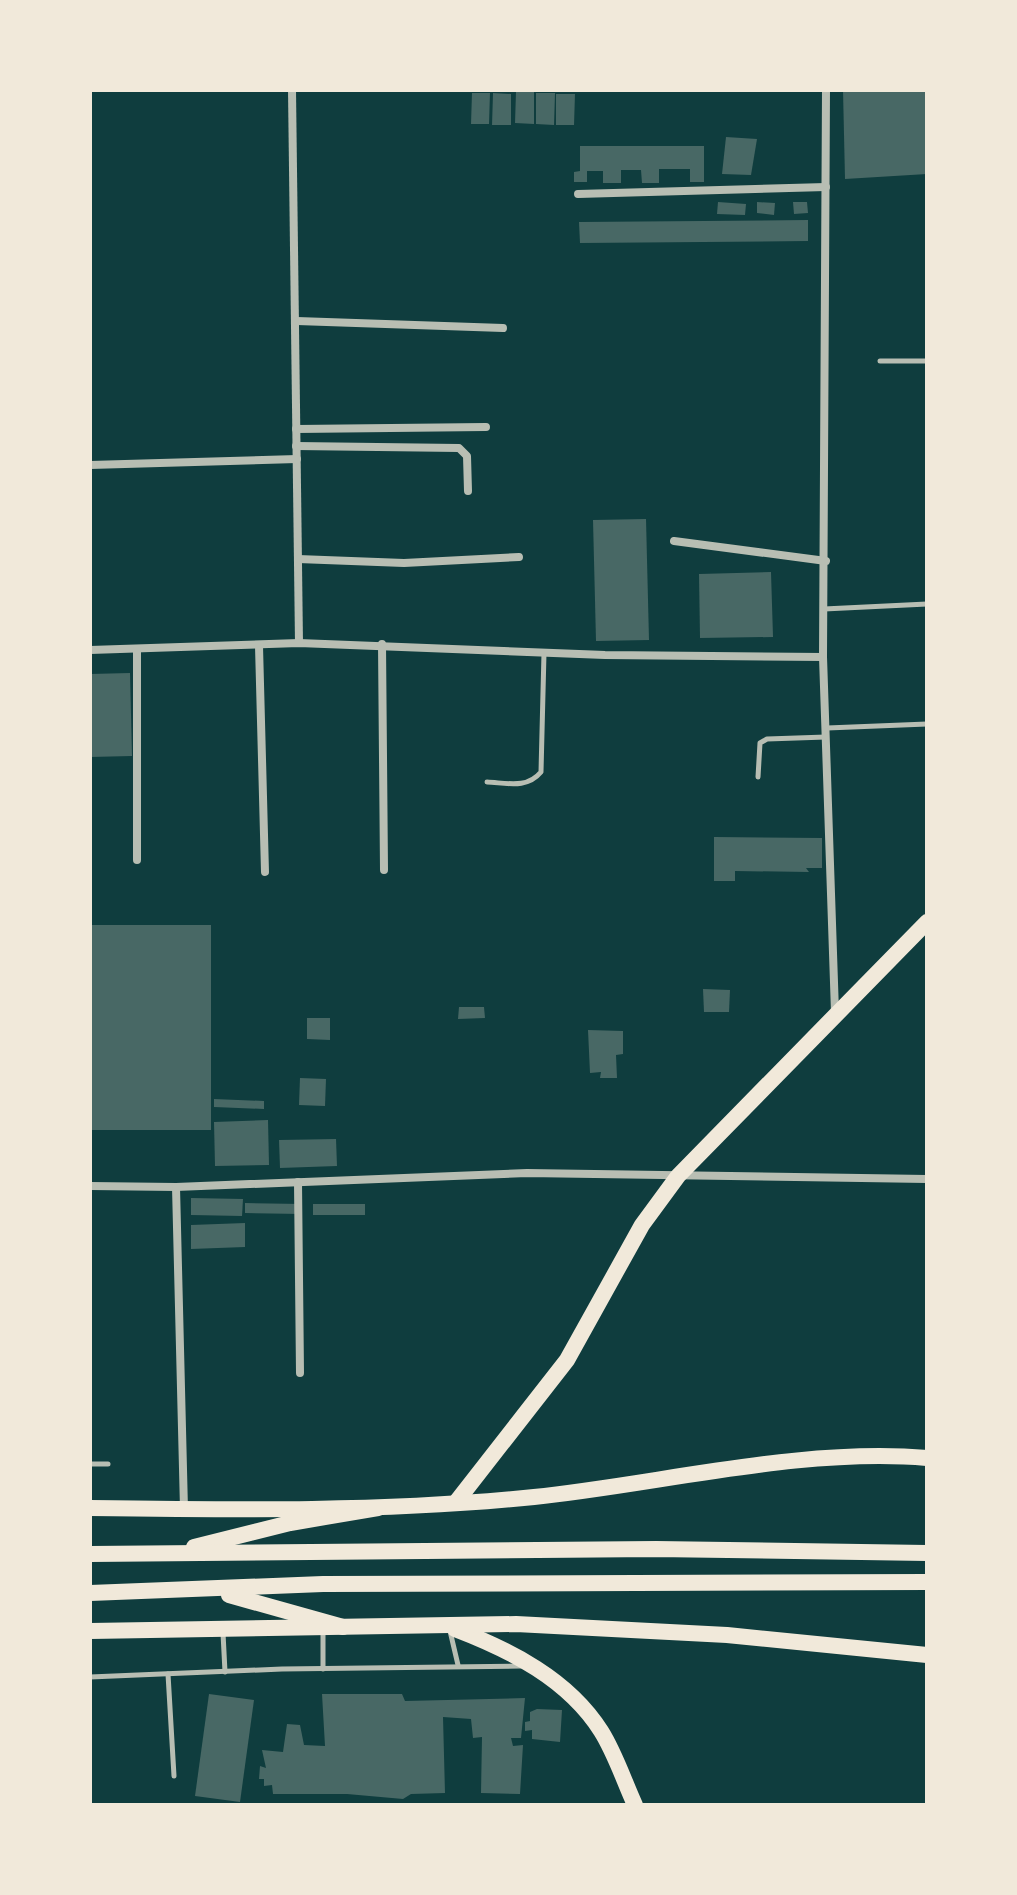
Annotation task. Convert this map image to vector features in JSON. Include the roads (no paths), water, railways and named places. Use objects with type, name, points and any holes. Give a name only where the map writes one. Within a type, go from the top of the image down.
[{"type":"main road","points":[[457,1501],[567,1360],[642,1225],[678,1176],[835,1012],[927,922]]},
{"type":"main road","points":[[169,1553],[290,1523],[378,1508],[533,1497],[850,1458],[927,1458]]},
{"type":"main road","points":[[90,1508],[378,1508]]},
{"type":"main road","points":[[90,1554],[656,1549],[927,1553]]},
{"type":"main road","points":[[90,1593],[214,1591],[323,1584],[927,1582]]},
{"type":"main road","points":[[214,1591],[343,1627]]},
{"type":"main road","points":[[90,1631],[516,1624],[825,1643],[927,1655]]},
{"type":"main road","points":[[449,1626],[512,1653],[571,1696],[601,1731],[635,1805]]},
{"type":"street","points":[[292,90],[299,643]]},
{"type":"street","points":[[826,90],[826,561],[823,657],[835,1012]]},
{"type":"street","points":[[578,194],[826,187]]},
{"type":"street","points":[[297,321],[503,328]]},
{"type":"street","points":[[296,429],[486,427]]},
{"type":"street","points":[[296,446],[459,448],[467,456],[468,491]]},
{"type":"street","points":[[90,465],[297,459]]},
{"type":"street","points":[[674,541],[826,561]]},
{"type":"street","points":[[298,559],[404,563],[519,557]]},
{"type":"street","points":[[90,650],[299,643],[544,652],[823,657]]},
{"type":"street","points":[[382,644],[384,870]]},
{"type":"street","points":[[259,646],[265,872]]},
{"type":"street","points":[[137,649],[137,860]]},
{"type":"street","points":[[90,1186],[176,1187],[527,1173],[927,1179]]},
{"type":"street","points":[[298,1182],[300,1373]]},
{"type":"street","points":[[176,1187],[184,1509]]},
{"type":"lane","points":[[880,361],[927,361]]},
{"type":"lane","points":[[824,609],[927,604]]},
{"type":"lane","points":[[487,782],[522,784],[533,781],[541,772],[544,652]]},
{"type":"lane","points":[[758,777],[760,743],[767,739],[927,724]]},
{"type":"lane","points":[[90,1464],[108,1464]]},
{"type":"lane","points":[[449,1626],[458,1665]]},
{"type":"lane","points":[[323,1627],[323,1669]]},
{"type":"lane","points":[[223,1629],[225,1672]]},
{"type":"lane","points":[[90,1677],[458,1665],[533,1666]]},
{"type":"lane","points":[[168,1674],[174,1776]]}]
